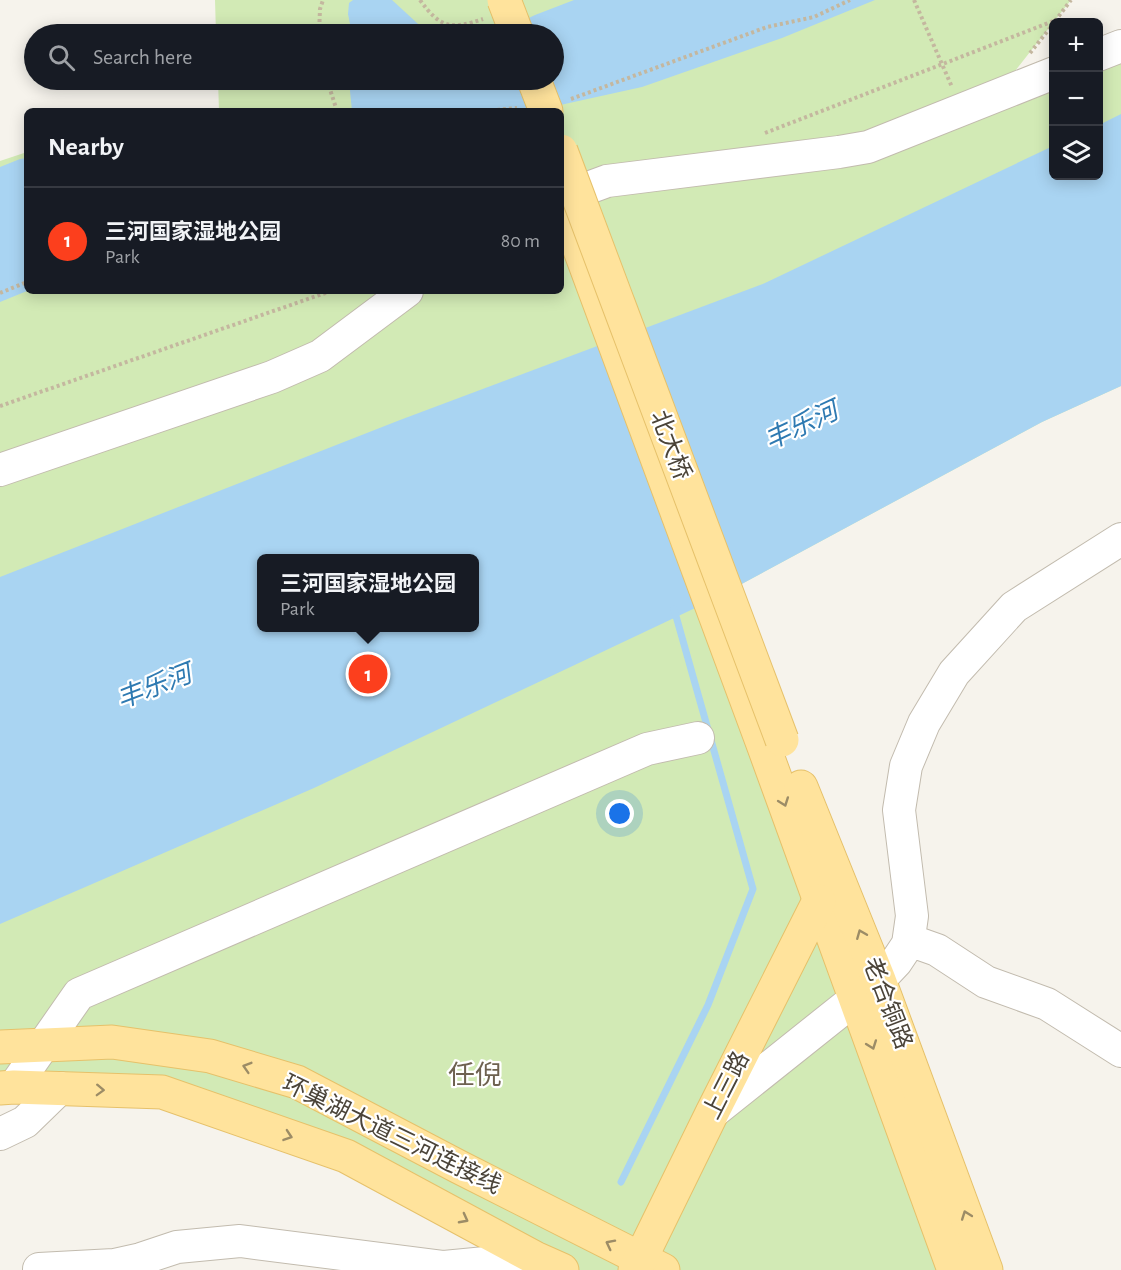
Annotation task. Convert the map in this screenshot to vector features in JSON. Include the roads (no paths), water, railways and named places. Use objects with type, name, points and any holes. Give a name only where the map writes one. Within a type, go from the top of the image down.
[{"type":"main road","points":[[487,0],[496,24]]},
{"type":"main road","points":[[504,0],[513,24]]},
{"type":"main road","name":"北大桥","points":[[564,159],[773,743]]},
{"type":"main road","name":"北大桥","points":[[564,206],[773,743]]},
{"type":"main road","name":"老合铜路","points":[[773,743],[819,901],[867,989],[954,1270]]},
{"type":"main road","name":"老合铜路","points":[[773,743],[867,989],[986,1270]]},
{"type":"main road","name":"上三路","points":[[646,1266],[712,1113],[819,901]]},
{"type":"main road","name":"环巢湖大道三河连接线","points":[[0,1047],[112,1042],[210,1056],[297,1082],[646,1266]]},
{"type":"main road","name":"环巢湖大道三河连接线","points":[[7,1088],[162,1092],[346,1156],[549,1264]]},
{"type":"street","points":[[1103,53],[1121,46]]},
{"type":"street","points":[[564,197],[608,181],[868,147],[1049,75]]},
{"type":"street","points":[[0,471],[272,377],[320,356],[403,294]]},
{"type":"street","points":[[712,1113],[867,989],[896,962],[908,945],[912,916],[898,810],[906,766],[924,723],[954,673],[1014,607],[1121,539]]},
{"type":"street","points":[[7,1088],[44,1045],[80,994],[647,749],[698,738]]},
{"type":"street","points":[[908,945],[920,944],[937,950],[986,982],[1047,1004],[1121,1051]]},
{"type":"street","points":[[0,1134],[25,1122],[60,1089]]},
{"type":"street","points":[[39,1269],[114,1265],[177,1247],[240,1241],[444,1267],[549,1264]]},
{"type":"water","points":[[353,0],[392,0],[418,24],[350,24],[349,3]]},
{"type":"water","points":[[574,0],[875,0],[782,38],[642,87],[547,108],[352,108],[350,90],[564,90],[564,24],[517,24]]},
{"type":"water","name":"丰乐河","points":[[1121,114],[1121,386],[1042,422],[710,601],[314,788],[0,924],[0,577],[400,420],[765,283],[1049,148],[1049,180],[1103,180],[1103,123]]},
{"type":"water","points":[[24,158],[24,292],[0,302],[0,167]]},
{"type":"waterway","points":[[621,1182],[708,1005],[753,889],[674,609]]},
{"type":"place","name":"三河国家湿地公园","points":[[368,674]]},
{"type":"district","name":"任倪","points":[[475,1075]]}]
